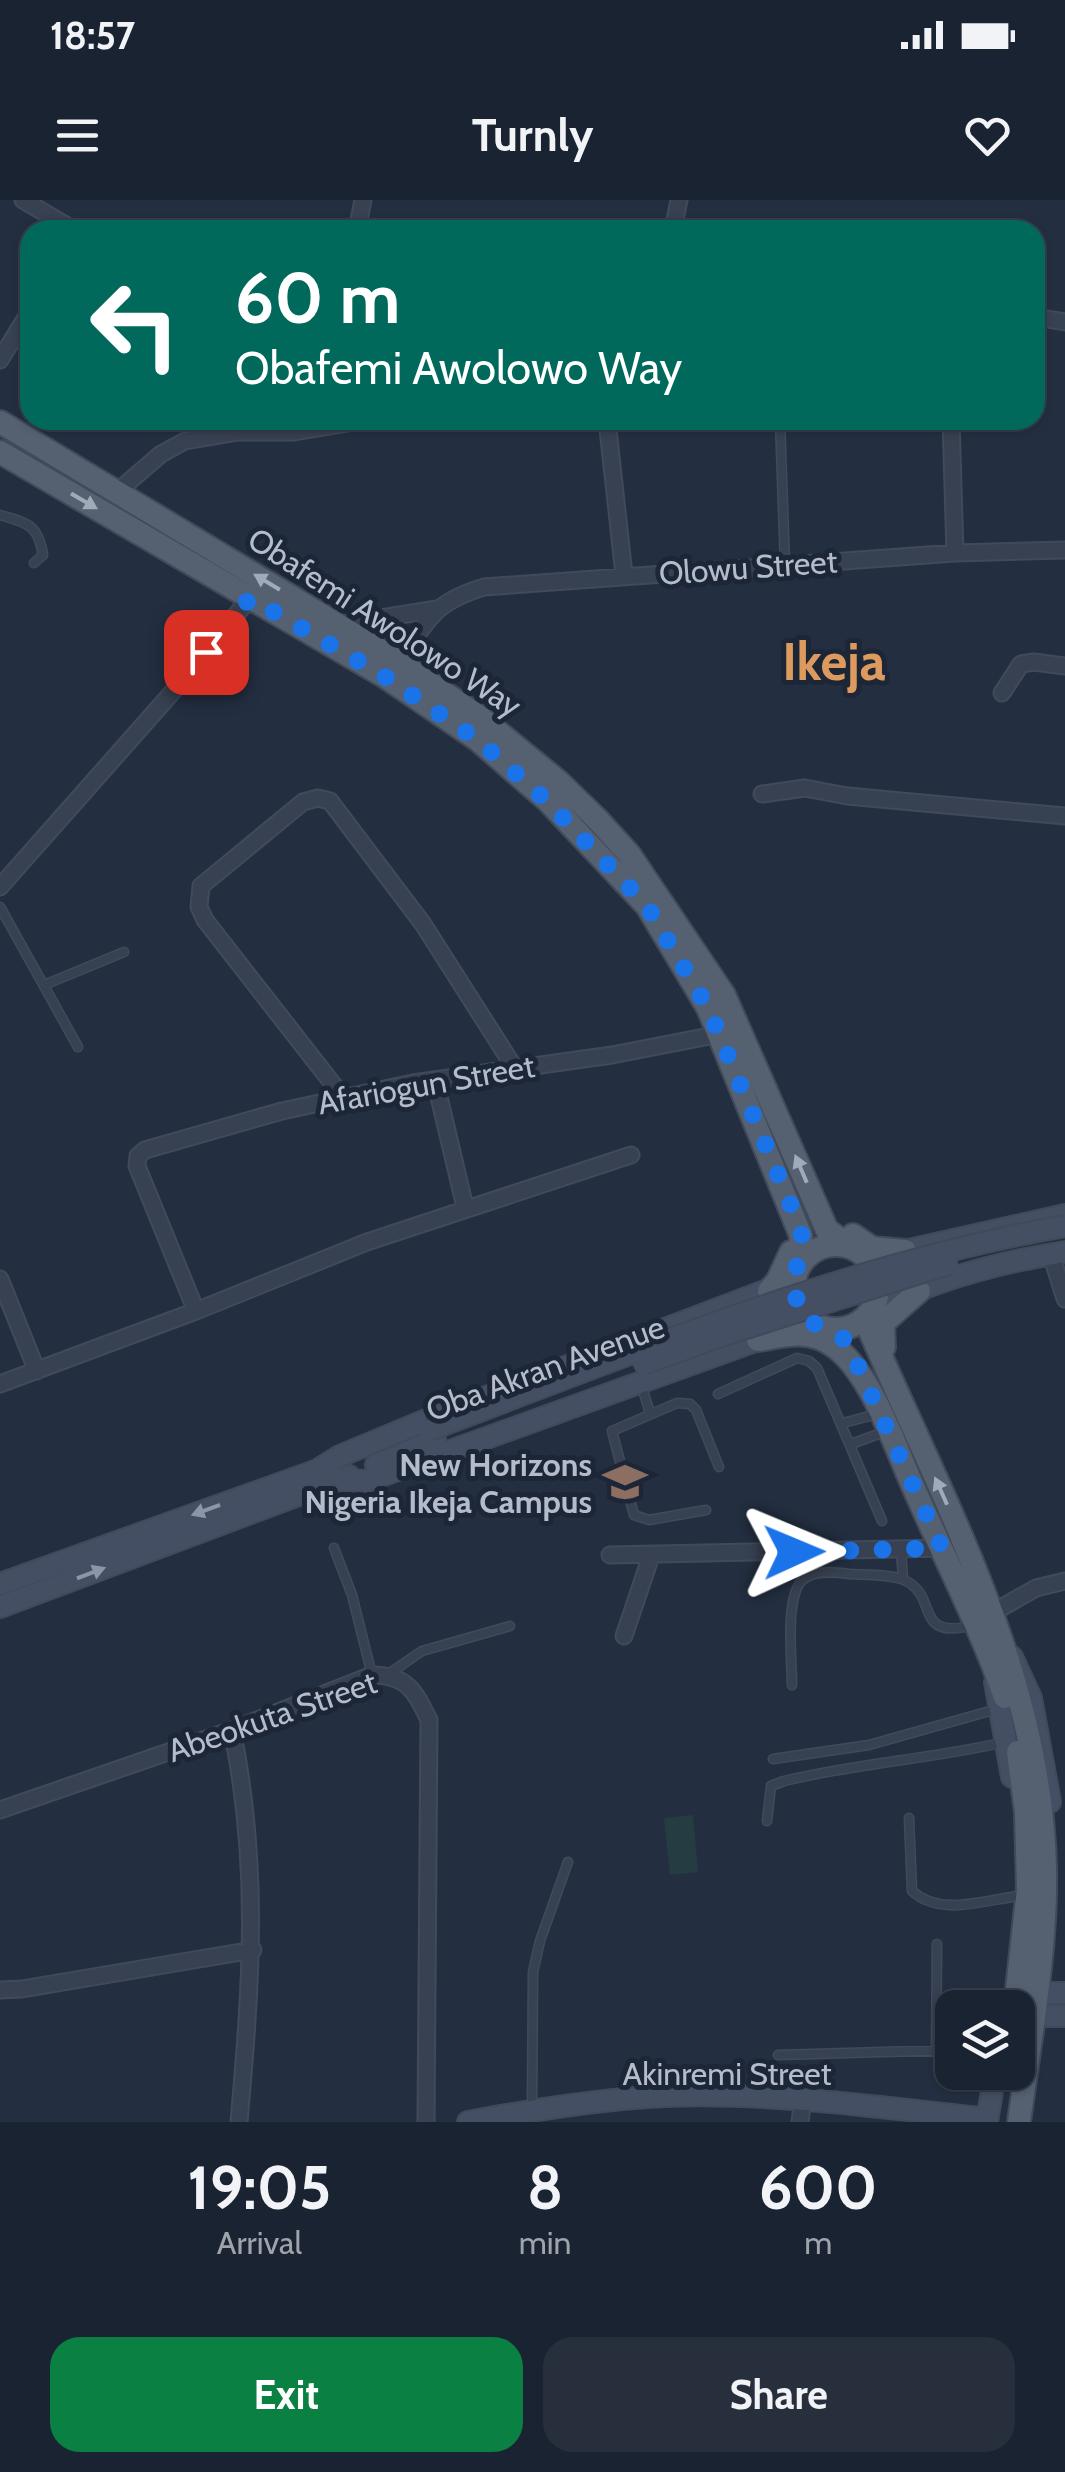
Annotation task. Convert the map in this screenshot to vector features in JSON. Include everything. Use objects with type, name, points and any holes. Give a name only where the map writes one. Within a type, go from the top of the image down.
[{"type":"main road","name":"Obafemi Awolowo Way","points":[[0,422],[338,624],[481,718],[559,782],[629,854],[720,1034],[796,1219],[802,1236],[796,1276],[798,1308],[816,1325]]},
{"type":"main road","name":"Obafemi Awolowo Way","points":[[1,453],[384,676],[478,740],[652,903],[724,995],[827,1230],[871,1264],[876,1276],[876,1301],[870,1312]]},
{"type":"main road","points":[[815,1202],[837,1225],[872,1248],[905,1251]]},
{"type":"main road","points":[[769,1291],[790,1256],[796,1219]]},
{"type":"main road","points":[[316,1471],[340,1456],[426,1420],[769,1291],[796,1276],[814,1251],[826,1246],[852,1248],[878,1257],[1060,1220]]},
{"type":"main road","points":[[1060,1220],[1036,1226],[1034,1239],[1039,1248],[1060,1248]]},
{"type":"main road","name":"Oba Akran Avenue","points":[[0,1607],[339,1480],[432,1435],[723,1320],[916,1259],[1060,1220]]},
{"type":"main road","name":"Oba Akran Avenue","points":[[0,1584],[316,1471],[917,1273],[1020,1246],[1060,1248]]},
{"type":"main road","points":[[339,1480],[367,1481],[808,1324],[840,1330],[851,1327],[870,1312],[919,1292],[1060,1248]]},
{"type":"main road","points":[[892,1380],[883,1322],[919,1292]]},
{"type":"main road","points":[[870,1312],[870,1330],[983,1584],[984,1619],[995,1670],[1038,1784],[1045,1868],[1038,1966],[1008,2116]]},
{"type":"main road","points":[[816,1325],[846,1340],[942,1548],[1025,1680],[1031,1698],[1050,1803],[1055,1993],[1041,2016],[1008,2116]]},
{"type":"main road","points":[[758,1340],[796,1333],[832,1344],[845,1356],[880,1412]]},
{"type":"main road","points":[[642,1339],[656,1340],[664,1364],[648,1379]]},
{"type":"main road","points":[[1004,1645],[1025,1754],[1028,1889],[1018,1990]]},
{"type":"main road","points":[[995,1670],[998,1708],[1015,1793],[1021,1877],[1006,1990]]},
{"type":"main road","points":[[1041,2016],[1065,2016]]},
{"type":"main road","points":[[1000,2090],[1008,2116]]},
{"type":"main road","points":[[1008,2116],[1009,2090]]},
{"type":"main road","name":"Akinremi Street","points":[[468,2122],[669,2096],[802,2099],[1008,2116]]},
{"type":"street","points":[[24,200],[57,220]]},
{"type":"street","points":[[0,360],[20,327]]},
{"type":"street","points":[[118,490],[161,454],[185,441],[223,430]]},
{"type":"street","points":[[275,430],[306,430]]},
{"type":"street","points":[[608,430],[624,576]]},
{"type":"street","points":[[950,430],[955,553]]},
{"type":"street","name":"Olowu Street","points":[[398,661],[437,608],[456,596],[484,587],[955,553],[1065,550]]},
{"type":"street","points":[[0,887],[184,679],[250,598]]},
{"type":"street","name":"Olowu Street","points":[[338,624],[437,608]]},
{"type":"street","points":[[1002,693],[1020,664],[1065,666]]},
{"type":"street","points":[[762,794],[805,788],[847,796],[1065,816]]},
{"type":"street","points":[[343,1097],[204,920],[199,907],[201,886],[303,802],[318,798],[330,802],[423,924],[514,1067]]},
{"type":"street","name":"Afariogun Street","points":[[196,1311],[137,1166],[138,1156],[145,1150],[343,1097],[720,1034]]},
{"type":"street","points":[[435,1080],[465,1207]]},
{"type":"street","points":[[0,1384],[366,1242],[631,1155]]},
{"type":"street","points":[[1060,1248],[1065,1299]]},
{"type":"street","points":[[0,1279],[37,1371]]},
{"type":"street","points":[[610,1556],[942,1548]]},
{"type":"street","points":[[624,1636],[651,1556]]},
{"type":"street","points":[[984,1619],[1036,1588],[1065,1580]]},
{"type":"street","name":"Abeokuta Street","points":[[0,1810],[379,1675],[413,1688],[429,1720],[426,2122]]},
{"type":"street","points":[[232,1730],[245,1793],[253,1950],[239,2122]]},
{"type":"street","points":[[0,1990],[253,1950]]},
{"type":"street","points":[[800,2122],[802,2099]]},
{"type":"lane","points":[[780,430],[785,564]]},
{"type":"lane","points":[[0,515],[29,524],[40,536],[43,555],[34,563]]},
{"type":"lane","points":[[0,907],[78,1047]]},
{"type":"lane","points":[[44,984],[124,952]]},
{"type":"lane","points":[[718,1394],[797,1358],[809,1361],[817,1368],[843,1423],[882,1521]]},
{"type":"lane","points":[[648,1379],[650,1413]]},
{"type":"lane","points":[[706,1510],[649,1520],[634,1515],[612,1431],[677,1403],[690,1404],[696,1410],[718,1468]]},
{"type":"lane","points":[[843,1423],[880,1412]]},
{"type":"lane","points":[[851,1444],[880,1412]]},
{"type":"lane","points":[[334,1548],[379,1675],[422,1651],[510,1626]]},
{"type":"lane","points":[[900,1550],[904,1580]]},
{"type":"lane","points":[[792,1685],[792,1596],[803,1579],[828,1572],[904,1580],[919,1592],[931,1620],[940,1628],[952,1630],[984,1619]]},
{"type":"lane","points":[[772,1759],[868,1744],[998,1708]]},
{"type":"lane","points":[[767,1821],[771,1786],[784,1781],[879,1761],[1005,1742]]},
{"type":"lane","points":[[909,1818],[912,1892],[924,1902],[940,1906],[1019,1896]]},
{"type":"lane","points":[[532,2112],[532,1972],[568,1862]]},
{"type":"lane","points":[[937,1990],[938,1944]]},
{"type":"lane","points":[[778,2055],[935,2052]]},
{"type":"green space","points":[[693,1815],[698,1872],[670,1875],[664,1818]]},
{"type":"place","name":"New Horizons Nigeria Ikeja Campus","points":[[625,1482]]},
{"type":"district","name":"Ikeja","points":[[834,661]]},
{"type":"route","points":[[206,652],[250,598],[384,676],[478,740],[548,802],[647,906],[708,1008],[790,1203],[802,1236],[794,1283],[798,1308],[816,1325],[846,1340],[942,1548],[794,1552]]}]
